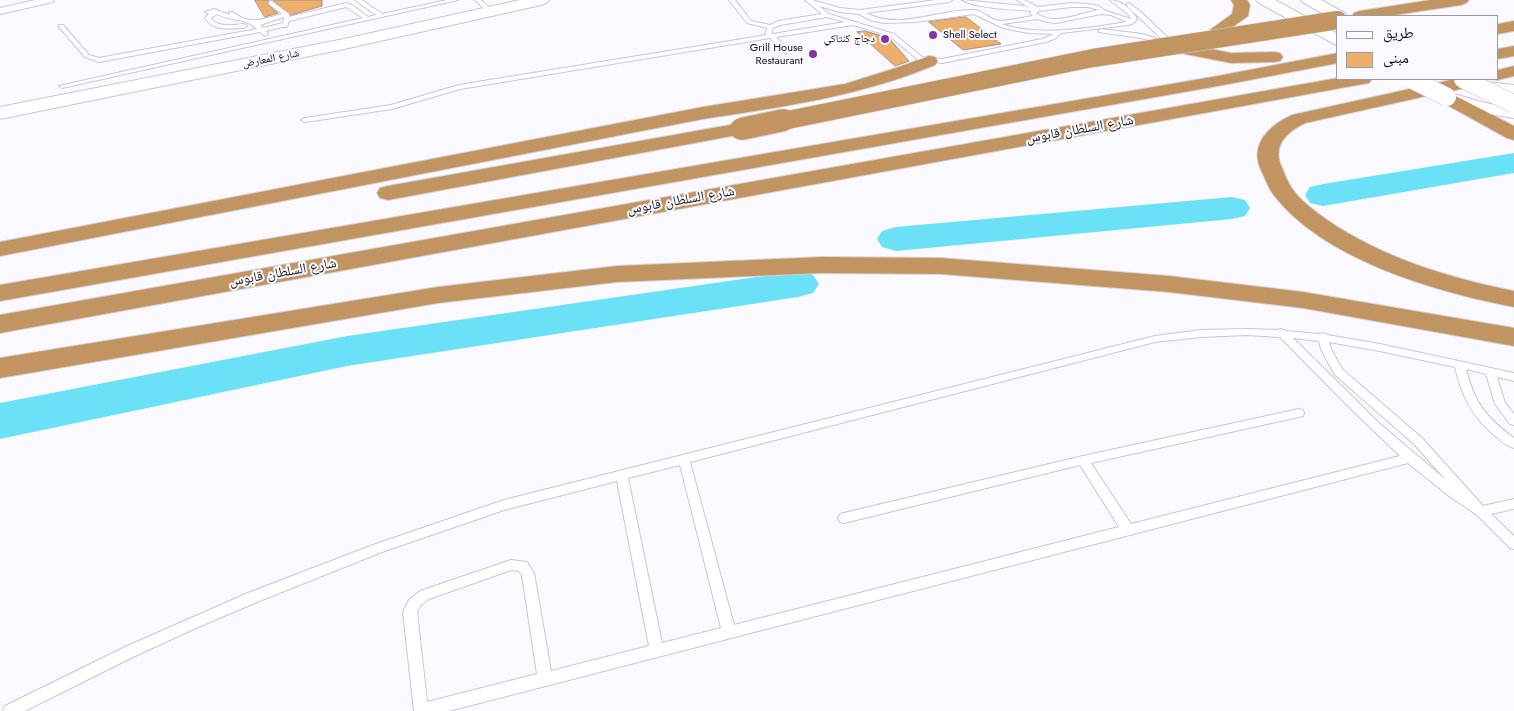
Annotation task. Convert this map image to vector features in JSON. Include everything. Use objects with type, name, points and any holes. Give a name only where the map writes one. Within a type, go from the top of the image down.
[{"type":"highway","points":[[0,257],[468,180],[741,129],[1094,58],[1218,30],[1240,16],[1242,6],[1239,0]]},
{"type":"highway","points":[[1366,15],[1461,0]]},
{"type":"highway","points":[[1094,58],[1336,18]]},
{"type":"highway","points":[[1499,29],[1514,26]]},
{"type":"highway","points":[[1176,47],[1214,56],[1250,58],[1336,49]]},
{"type":"highway","points":[[1499,54],[1514,52]]},
{"type":"highway","name":"شارع السلطان قابوس","points":[[0,293],[1208,83],[1336,58]]},
{"type":"highway","points":[[0,249],[704,113],[824,92],[878,81],[908,71],[928,61]]},
{"type":"highway","points":[[1499,75],[1514,71]]},
{"type":"highway","name":"شارع السلطان قابوس","points":[[0,324],[1356,80]]},
{"type":"highway","points":[[1473,81],[1299,119],[1283,126],[1272,137],[1268,148],[1272,174],[1281,189],[1296,205],[1340,238],[1370,255],[1415,274],[1454,286],[1514,299]]},
{"type":"highway","points":[[1446,97],[1514,134]]},
{"type":"highway","points":[[0,368],[438,295],[504,286],[617,274],[822,265],[941,266],[1169,284],[1303,300],[1514,337]]},
{"type":"main road","name":"شارع المعارض","points":[[0,113],[335,46],[541,0]]},
{"type":"main road","points":[[1264,0],[1336,40]]},
{"type":"main road","points":[[1313,2],[1336,17]]},
{"type":"main road","points":[[1413,80],[1446,97]]},
{"type":"main road","points":[[1473,81],[1514,104]]},
{"type":"street","points":[[0,11],[49,0]]},
{"type":"street","points":[[1473,81],[1514,90]]},
{"type":"street","points":[[1446,97],[1483,108],[1514,113]]},
{"type":"lane","points":[[358,0],[381,16]]},
{"type":"lane","points":[[62,86],[455,0]]},
{"type":"lane","points":[[478,0],[491,12]]},
{"type":"lane","points":[[732,0],[749,22],[771,27],[827,15]]},
{"type":"lane","points":[[809,1],[840,10],[860,12],[949,0]]},
{"type":"lane","points":[[964,0],[993,6],[1025,8],[1036,13]]},
{"type":"lane","points":[[1004,0],[1021,0],[1045,20],[1056,20],[1102,12],[1132,22]]},
{"type":"lane","points":[[1113,0],[1132,14],[1134,19],[1132,22]]},
{"type":"lane","points":[[1119,0],[1147,19],[1152,29],[1176,47]]},
{"type":"lane","points":[[809,1],[827,15],[881,30],[892,35],[920,59],[928,61],[942,61],[1044,42],[1058,33]]},
{"type":"lane","points":[[271,3],[286,20],[295,35]]},
{"type":"lane","points":[[977,3],[994,23],[1021,31],[1058,33],[1132,22]]},
{"type":"lane","points":[[994,23],[1080,4],[1091,4],[1103,10],[1102,12]]},
{"type":"lane","points":[[61,26],[87,56],[99,60],[261,30],[286,20],[346,5],[367,19]]},
{"type":"lane","points":[[214,11],[208,18],[211,23],[222,27],[244,26]]},
{"type":"lane","points":[[206,12],[220,12],[226,18],[233,15],[256,24],[270,40]]},
{"type":"lane","points":[[860,12],[877,21],[893,22],[964,12],[986,15]]},
{"type":"lane","points":[[256,24],[269,18],[286,20]]},
{"type":"lane","points":[[306,120],[392,107],[460,87],[853,23]]},
{"type":"lane","points":[[771,27],[768,33],[786,52]]},
{"type":"lane","points":[[1080,30],[1142,36],[1176,47]]},
{"type":"lane","points":[[10,711],[76,676],[173,631],[348,559],[504,505],[1155,339],[1215,331],[1281,332],[1323,336],[1514,377]]},
{"type":"lane","points":[[1281,332],[1409,458],[1430,476],[1481,512],[1514,504]]},
{"type":"lane","points":[[1323,336],[1331,360],[1351,384],[1418,441],[1481,512],[1514,544]]},
{"type":"lane","points":[[1459,364],[1468,395],[1475,407],[1496,430],[1514,444]]},
{"type":"lane","points":[[1491,372],[1500,404],[1514,421]]},
{"type":"lane","points":[[1337,387],[1351,384]]},
{"type":"lane","points":[[844,518],[1083,460],[1299,413]]},
{"type":"lane","points":[[544,679],[528,573],[523,566],[511,565],[425,595],[411,606],[410,612],[421,711],[1409,458]]},
{"type":"lane","points":[[684,459],[729,632]]},
{"type":"lane","points":[[1083,460],[1128,530]]},
{"type":"lane","points":[[622,475],[657,651]]},
{"type":"building","points":[[255,0],[269,0],[268,5],[278,13],[265,17]]},
{"type":"building","points":[[273,0],[322,0],[322,6],[291,15]]},
{"type":"building","points":[[966,17],[1001,44],[963,50],[929,22]]},
{"type":"building","points":[[865,31],[889,38],[909,61],[895,66],[857,32]]},
{"type":"waterway","points":[[1323,195],[1514,163]]},
{"type":"waterway","points":[[896,239],[1232,208]]},
{"type":"waterway","points":[[0,421],[347,351],[798,284]]},
{"type":"place","name":"Shell Select","points":[[933,35]]},
{"type":"place","name":"دجاج كنتاكي","points":[[885,39]]},
{"type":"place","name":"Grill House Restaurant","points":[[813,54]]}]
